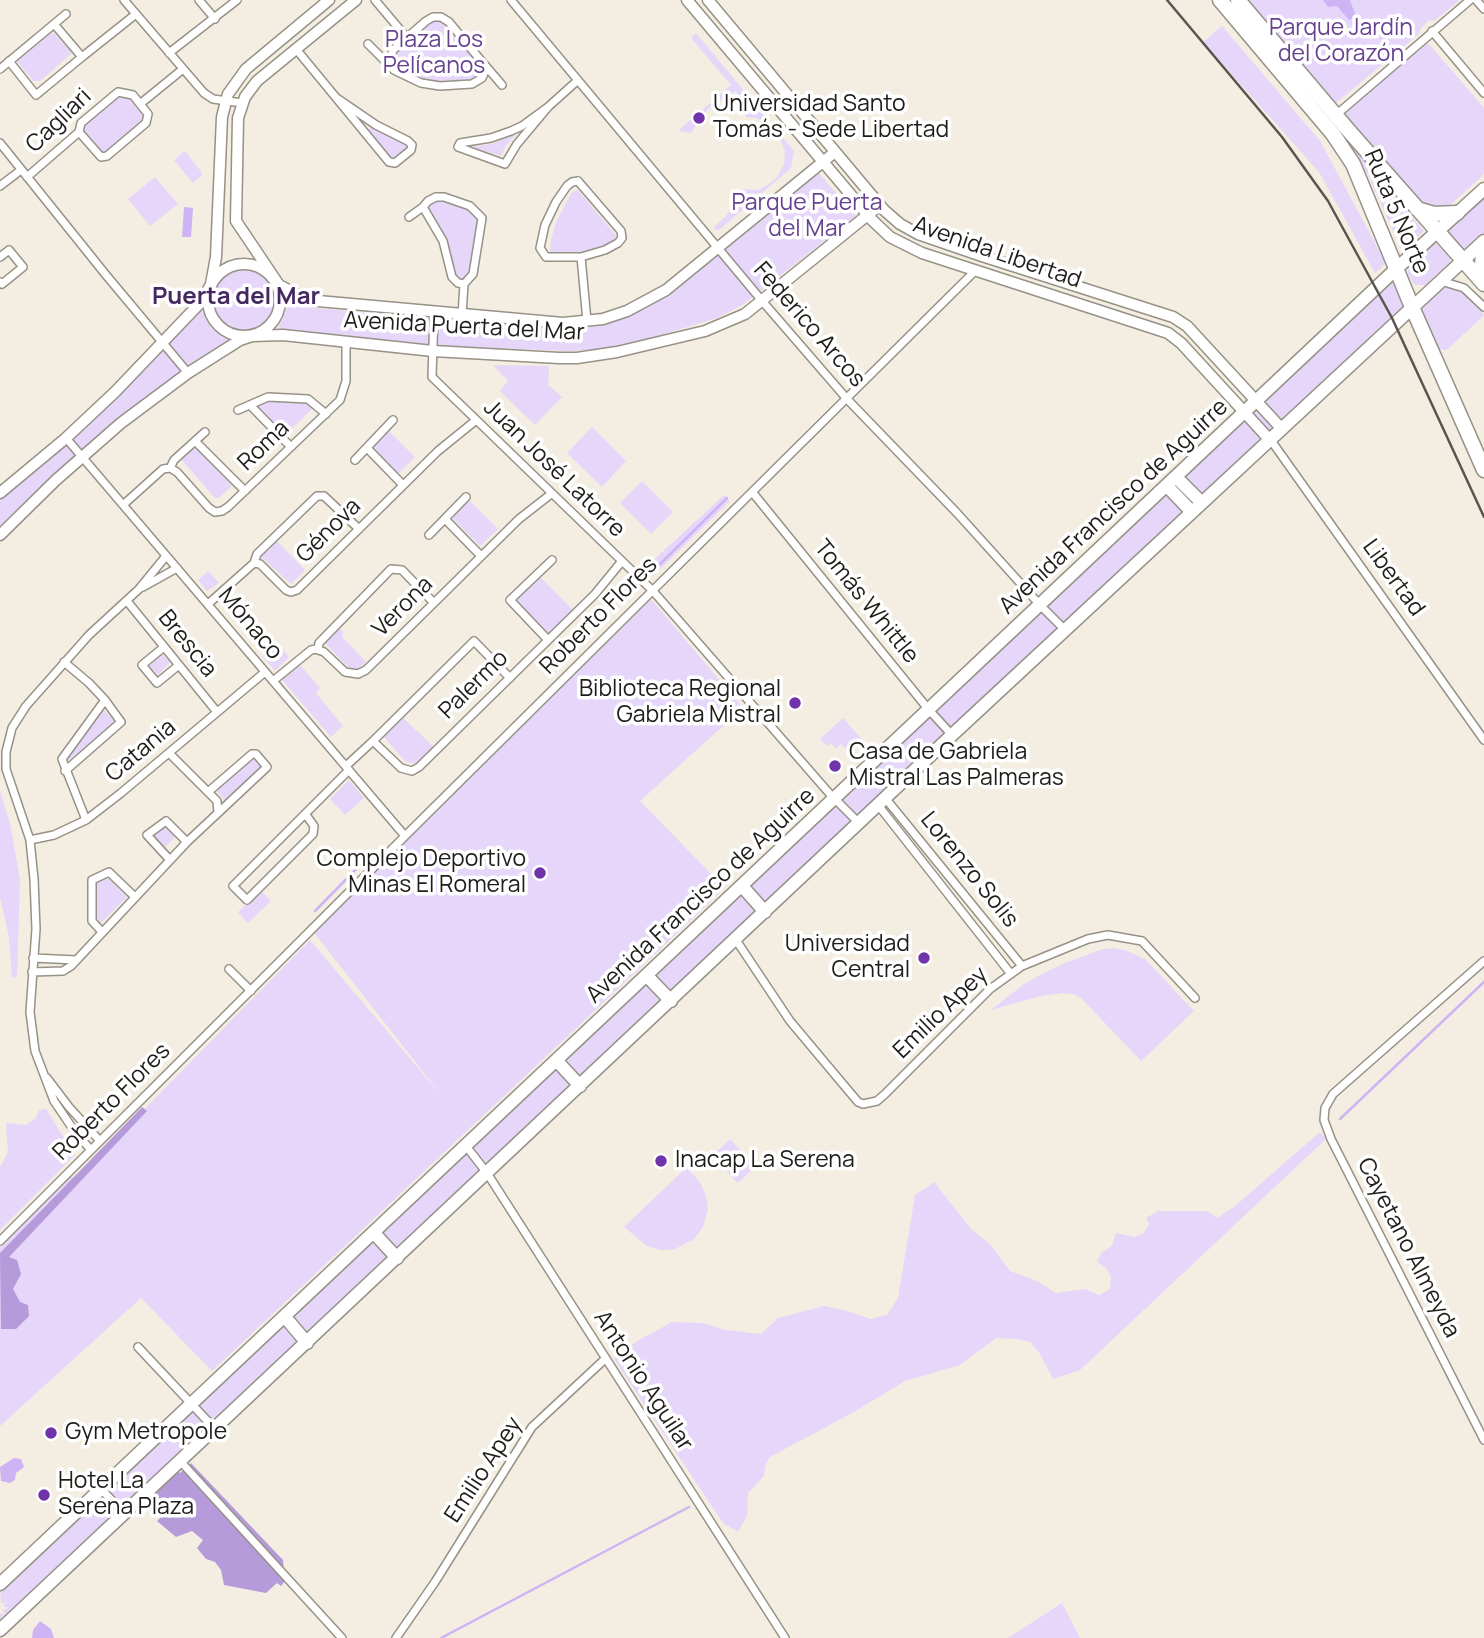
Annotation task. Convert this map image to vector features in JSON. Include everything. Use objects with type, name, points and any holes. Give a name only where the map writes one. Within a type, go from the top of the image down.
[{"type":"highway","name":"Ruta 5 Norte","points":[[1220,0],[1347,154],[1363,185],[1412,307],[1484,470]]},
{"type":"highway","name":"Ruta 5 Norte","points":[[1238,0],[1484,284]]},
{"type":"highway","points":[[1418,209],[1434,214],[1457,213]]},
{"type":"highway","points":[[1484,247],[1484,276]]},
{"type":"main road","name":"Avenida Francisco de Aguirre","points":[[0,1584],[1484,189]]},
{"type":"main road","points":[[5,1638],[0,1631],[952,735],[1484,242]]},
{"type":"main road","points":[[1171,481],[1196,507]]},
{"type":"main road","points":[[742,886],[765,912]]},
{"type":"main road","points":[[647,975],[671,1001]]},
{"type":"main road","points":[[557,1061],[580,1086]]},
{"type":"main road","points":[[374,1233],[397,1258]]},
{"type":"main road","points":[[285,1317],[307,1342]]},
{"type":"street","points":[[124,0],[204,93],[213,99],[242,103]]},
{"type":"street","points":[[199,0],[215,19]]},
{"type":"street","points":[[169,53],[237,0]]},
{"type":"street","points":[[269,274],[236,221],[238,126],[242,103],[257,80],[356,0]]},
{"type":"street","points":[[375,0],[407,38]]},
{"type":"street","name":"Federico Arcos","points":[[511,0],[762,302],[847,399],[1065,630]]},
{"type":"street","name":"Avenida Libertad","points":[[687,0],[882,231],[900,243],[1168,333],[1269,439]]},
{"type":"street","name":"Avenida Libertad","points":[[708,0],[880,205],[900,224],[918,234],[1173,317],[1187,326],[1281,428]]},
{"type":"street","points":[[1336,116],[1470,0]]},
{"type":"street","points":[[1476,0],[1484,9]]},
{"type":"street","points":[[0,493],[66,438],[163,344],[202,301],[211,284],[217,245],[221,125],[225,102],[232,87],[246,69],[326,1]]},
{"type":"street","points":[[9,61],[36,95],[136,14]]},
{"type":"street","points":[[0,69],[66,15]]},
{"type":"street","points":[[389,63],[393,50],[426,21],[441,17],[449,22],[502,85]]},
{"type":"street","points":[[54,24],[82,57]]},
{"type":"street","points":[[1432,31],[1483,89]]},
{"type":"street","points":[[368,44],[405,77],[440,86],[472,84],[482,78],[485,71],[483,64]]},
{"type":"street","points":[[296,49],[391,163],[395,163],[411,150],[412,145],[408,141],[376,125],[338,99]]},
{"type":"street","points":[[79,132],[101,158],[107,156],[146,123],[148,114],[141,104],[183,69]]},
{"type":"street","points":[[548,107],[517,144],[505,164],[458,147],[460,143],[491,138],[523,126],[578,80]]},
{"type":"street","name":"Cagliari","points":[[27,177],[79,132],[81,123],[118,92],[133,95],[141,104]]},
{"type":"street","points":[[0,143],[188,373]]},
{"type":"street","name":"Avenida Puerta del Mar","points":[[835,152],[676,282],[646,302],[603,319],[563,323],[307,300],[279,285],[260,267],[237,264],[217,274],[207,295],[207,307],[211,318],[219,327],[229,334],[241,337],[283,335],[433,351],[559,358],[593,356],[715,328],[745,314],[880,205]]},
{"type":"street","points":[[0,187],[21,170]]},
{"type":"street","points":[[575,181],[583,184],[622,233],[618,243],[581,257],[549,258],[540,248],[545,225],[556,202],[569,183],[575,181]]},
{"type":"street","points":[[409,217],[428,201],[444,197],[470,206],[482,218],[473,274],[464,284],[463,315]]},
{"type":"street","points":[[423,206],[443,241],[452,276],[458,283],[464,284]]},
{"type":"street","points":[[0,257],[9,250],[23,267],[2,284],[0,282]]},
{"type":"street","points":[[581,257],[587,321]]},
{"type":"street","name":"Roberto Flores","points":[[0,1241],[976,270]]},
{"type":"street","name":"Avenida Puerta del Mar","points":[[0,535],[121,423],[214,355],[269,326],[279,310],[279,290],[269,274]]},
{"type":"street","points":[[1441,281],[1464,288],[1484,307]]},
{"type":"street","name":"Juan José Latorre","points":[[434,313],[432,377],[653,591],[859,823]]},
{"type":"street","name":"Roma","points":[[170,468],[215,512],[222,511],[340,400],[344,391],[346,342]]},
{"type":"street","points":[[238,410],[268,397],[308,399],[326,414]]},
{"type":"street","points":[[250,405],[291,447]]},
{"type":"street","points":[[355,460],[393,420]]},
{"type":"street","name":"Génova","points":[[254,563],[260,564],[286,590],[294,592],[438,451],[475,421]]},
{"type":"street","points":[[123,505],[163,469],[170,468],[174,460],[205,432]]},
{"type":"street","name":"Mónaco","points":[[66,438],[405,836]]},
{"type":"street","name":"Libertad","points":[[1269,439],[1484,740]]},
{"type":"street","points":[[195,441],[245,491]]},
{"type":"street","points":[[367,448],[403,485]]},
{"type":"street","name":"Tomás Whittle","points":[[752,493],[952,735]]},
{"type":"street","name":"Verona","points":[[318,650],[345,673],[362,673],[519,519],[551,494]]},
{"type":"street","points":[[208,604],[254,563],[257,554],[317,496],[326,498],[359,529]]},
{"type":"street","points":[[429,535],[466,498]]},
{"type":"street","points":[[445,519],[481,556]]},
{"type":"street","points":[[91,1150],[60,1112],[39,1065],[31,1021],[36,929],[30,840],[6,769],[7,744],[12,727],[21,713],[64,662],[139,589],[166,556]]},
{"type":"street","points":[[548,640],[510,600],[552,559]]},
{"type":"street","name":"Palermo","points":[[373,741],[401,768],[408,771],[416,769],[595,594],[622,561]]},
{"type":"street","points":[[139,589],[177,568]]},
{"type":"street","points":[[273,681],[311,650],[318,650],[319,643],[391,569],[402,570],[434,603]]},
{"type":"street","name":"Brescia","points":[[127,601],[217,712]]},
{"type":"street","points":[[306,815],[313,826],[313,834],[247,900],[233,886],[306,815],[347,768],[474,640],[510,678]]},
{"type":"street","points":[[164,647],[142,665],[157,683],[179,664]]},
{"type":"street","points":[[64,662],[89,683],[121,722],[65,771]]},
{"type":"street","name":"Catania","points":[[30,840],[54,835],[86,820],[265,672]]},
{"type":"street","points":[[86,820],[62,764],[64,754],[104,700]]},
{"type":"street","points":[[169,753],[217,801],[218,813]]},
{"type":"street","points":[[32,972],[63,971],[76,960],[187,842],[267,766],[256,754],[252,754],[208,792]]},
{"type":"street","name":"Lorenzo Solis","points":[[882,802],[1023,966]]},
{"type":"street","name":"Lorenzo Solis","points":[[882,802],[1011,974]]},
{"type":"street","points":[[170,860],[147,835],[166,821],[187,842]]},
{"type":"street","points":[[102,932],[92,921],[92,880],[109,872],[135,897]]},
{"type":"street","name":"Emilio Apey","points":[[736,940],[790,1021],[858,1102],[869,1104],[886,1094],[990,989],[1023,966],[1088,939],[1108,935],[1142,941],[1195,998]]},
{"type":"street","points":[[33,958],[76,960]]},
{"type":"street","name":"Cayetano Almeyda","points":[[1484,961],[1333,1094],[1325,1108],[1326,1129],[1484,1440]]},
{"type":"street","points":[[229,969],[251,991]]},
{"type":"street","points":[[39,1065],[69,1107],[100,1140]]},
{"type":"street","name":"Antonio Aguilar","points":[[466,1146],[487,1173],[785,1638]]},
{"type":"street","points":[[138,1347],[215,1429]]},
{"type":"street","name":"Emilio Apey","points":[[396,1638],[435,1582],[531,1427],[606,1359]]},
{"type":"street","points":[[181,1462],[342,1638]]},
{"type":"street","points":[[101,1489],[125,1514]]},
{"type":"green space","name":"Parque Jardín del Corazón","points":[[1248,0],[1460,0],[1434,21],[1429,20],[1420,33],[1336,103]]},
{"type":"green space","name":"Plaza Los Pelícanos","points":[[433,19],[440,19],[447,24],[481,64],[480,76],[472,82],[423,82],[396,68],[392,63],[395,51]]},
{"type":"green space","points":[[1222,26],[1320,141],[1386,263],[1375,273],[1319,172],[1203,42]]},
{"type":"green space","points":[[49,32],[54,33],[72,53],[40,81],[33,81],[16,60]]},
{"type":"green space","points":[[696,33],[794,151],[791,168],[719,230],[713,228],[727,215],[740,189],[758,190],[777,177],[784,164],[785,151],[778,134],[768,124],[746,117],[736,91],[710,107],[691,133],[678,131],[731,85],[691,38]]},
{"type":"green space","points":[[1428,43],[1484,108],[1484,174],[1446,209],[1424,208],[1340,114]]},
{"type":"green space","points":[[118,92],[126,92],[148,114],[146,123],[101,157],[79,132],[81,123]]},
{"type":"green space","points":[[372,127],[409,144],[409,148],[392,160],[368,133]]},
{"type":"green space","points":[[516,134],[501,156],[471,147],[492,144]]},
{"type":"green space","points":[[1350,142],[1424,231],[1402,251],[1368,175],[1347,144]]},
{"type":"green space","points":[[185,151],[203,174],[193,183],[174,160]]},
{"type":"green space","name":"Parque Puerta del Mar","points":[[817,171],[856,216],[744,304],[717,318],[648,339],[594,350],[569,351],[425,345],[278,330],[289,300],[292,299],[314,308],[557,328],[590,326],[623,318],[662,297],[702,267]]},
{"type":"green space","points":[[155,177],[178,204],[150,226],[128,199]]},
{"type":"green space","points":[[578,190],[617,240],[592,250],[552,253],[551,240],[556,222],[572,192]]},
{"type":"green space","points":[[1484,197],[1484,233],[1465,251],[1447,232]]},
{"type":"green space","points":[[436,199],[444,199],[469,208],[480,219],[471,273],[463,281],[459,281],[454,275],[426,207]]},
{"type":"green space","points":[[1432,244],[1437,244],[1450,258],[1450,262],[1425,285],[1415,285],[1408,275],[1408,266]]},
{"type":"green space","points":[[238,270],[250,270],[269,283],[274,300],[272,312],[261,325],[250,330],[238,330],[219,317],[214,306],[214,294],[227,275]]},
{"type":"green space","points":[[1393,278],[1405,306],[0,1624],[0,1613],[5,1615],[3,1610],[8,1608],[3,1606],[6,1602],[1,1604],[0,1587]]},
{"type":"green space","points":[[1449,286],[1464,291],[1484,315],[1447,350],[1437,349],[1421,307],[1441,289]]},
{"type":"green space","points":[[202,309],[211,328],[225,338],[231,338],[85,447],[0,529],[0,497],[90,423]]},
{"type":"green space","points":[[493,365],[549,366],[548,385],[562,397],[535,425],[500,391],[508,381]]},
{"type":"green space","points":[[268,399],[307,401],[313,408],[283,437],[253,405]]},
{"type":"green space","points":[[592,427],[626,461],[602,487],[567,453]]},
{"type":"green space","points":[[387,429],[415,457],[397,475],[369,448]]},
{"type":"green space","points":[[194,445],[232,486],[219,498],[215,498],[180,458]]},
{"type":"green space","points":[[642,481],[673,512],[651,534],[620,503]]},
{"type":"green space","points":[[724,495],[730,501],[653,576],[646,567]]},
{"type":"green space","points":[[466,497],[498,529],[480,546],[454,520],[452,512]]},
{"type":"green space","points":[[275,539],[305,570],[291,584],[259,555]]},
{"type":"green space","points":[[208,571],[219,583],[207,591],[198,580]]},
{"type":"green space","points":[[540,577],[573,610],[549,634],[516,600]]},
{"type":"green space","points":[[651,599],[743,708],[640,801],[725,888],[212,1371],[141,1298],[0,1426],[0,1247],[71,1176],[76,1179],[310,940],[446,1101],[312,930]]},
{"type":"green space","points":[[338,627],[343,632],[342,637],[366,662],[356,671],[350,669],[324,642]]},
{"type":"green space","points":[[277,643],[289,657],[275,671],[262,656]]},
{"type":"green space","points":[[161,653],[170,662],[158,675],[149,666]]},
{"type":"green space","points":[[300,665],[320,688],[316,693],[343,726],[331,737],[282,680]]},
{"type":"green space","points":[[104,710],[115,721],[68,761],[69,755]]},
{"type":"green space","points":[[402,717],[434,747],[416,764],[406,762],[383,736]]},
{"type":"green space","points":[[843,718],[863,741],[855,749],[851,744],[847,750],[841,744],[836,749],[831,743],[827,746],[820,739]]},
{"type":"green space","points":[[256,758],[262,765],[260,770],[226,802],[216,790],[250,760]]},
{"type":"green space","points":[[349,780],[364,798],[345,815],[330,799]]},
{"type":"green space","points":[[0,791],[10,823],[20,880],[17,976],[12,978],[9,937],[0,897]]},
{"type":"green space","points":[[165,826],[175,837],[165,847],[154,836]]},
{"type":"green space","points":[[107,877],[127,897],[101,923],[97,919],[96,882]]},
{"type":"green space","points":[[261,891],[271,901],[248,923],[238,912]]},
{"type":"green space","points":[[1114,948],[1145,959],[1194,1011],[1141,1061],[1081,998],[1073,994],[1041,996],[991,1010],[1024,984],[1046,972],[1103,949]]},
{"type":"green space","points":[[46,1109],[75,1155],[0,1230],[0,1167],[8,1152],[6,1123],[26,1125],[36,1118],[39,1110]]},
{"type":"green space","points":[[1320,1132],[1326,1139],[1080,1370],[1053,1379],[1040,1354],[1030,1342],[996,1338],[960,1365],[905,1381],[770,1457],[764,1476],[748,1493],[747,1516],[738,1532],[723,1523],[614,1359],[634,1343],[672,1322],[703,1323],[725,1330],[761,1334],[778,1318],[824,1306],[870,1319],[887,1315],[898,1298],[915,1195],[934,1182],[971,1229],[991,1245],[1010,1271],[1037,1281],[1056,1293],[1085,1289],[1099,1295],[1110,1289],[1111,1277],[1107,1269],[1097,1262],[1101,1253],[1112,1246],[1116,1233],[1134,1237],[1143,1234],[1149,1224],[1146,1218],[1158,1211],[1207,1211],[1217,1218],[1235,1206]]},
{"type":"green space","points":[[730,1139],[756,1166],[738,1183],[712,1156]]},
{"type":"green space","points":[[687,1167],[701,1184],[706,1196],[708,1209],[703,1227],[694,1239],[675,1249],[661,1250],[647,1246],[624,1227]]},
{"type":"green space","points":[[1062,1603],[1080,1638],[1008,1638]]},
{"type":"shaded area","points":[[1323,0],[1350,0],[1356,17],[1349,20],[1337,6],[1328,7]]},
{"type":"shaded area","points":[[184,207],[193,208],[191,237],[182,237]]},
{"type":"shaded area","points":[[142,1107],[147,1111],[9,1257],[17,1260],[21,1274],[13,1289],[20,1302],[28,1305],[29,1316],[16,1329],[1,1329],[0,1253]]},
{"type":"shaded area","points":[[14,1458],[21,1459],[24,1467],[16,1473],[15,1480],[10,1483],[1,1481],[0,1467]]},
{"type":"shaded area","points":[[191,1463],[283,1560],[285,1581],[281,1586],[277,1583],[266,1593],[224,1585],[221,1570],[197,1548],[203,1540],[192,1531],[176,1537],[157,1521],[167,1511],[153,1496],[178,1471],[180,1473]]},
{"type":"shaded area","points":[[40,1621],[51,1629],[54,1638],[32,1638],[33,1630]]},
{"type":"waterway","points":[[649,575],[727,498]]},
{"type":"waterway","points":[[315,911],[372,853]]},
{"type":"waterway","points":[[1340,1119],[1484,982]]},
{"type":"waterway","points":[[441,1638],[689,1507]]},
{"type":"railway","points":[[1167,0],[1282,137],[1328,201],[1392,318],[1484,517]]},
{"type":"place","name":"Universidad Santo Tomás - Sede Libertad","points":[[699,118]]},
{"type":"place","name":"Biblioteca Regional Gabriela Mistral","points":[[795,703]]},
{"type":"place","name":"Casa de Gabriela Mistral Las Palmeras","points":[[835,766]]},
{"type":"place","name":"Complejo Deportivo Minas El Romeral","points":[[540,873]]},
{"type":"place","name":"Universidad Central","points":[[924,958]]},
{"type":"place","name":"Inacap La Serena","points":[[661,1161]]},
{"type":"place","name":"Gym Metropole","points":[[51,1433]]},
{"type":"place","name":"Hotel La Serena Plaza","points":[[44,1495]]},
{"type":"district","name":"Puerta del Mar","points":[[236,297]]}]
